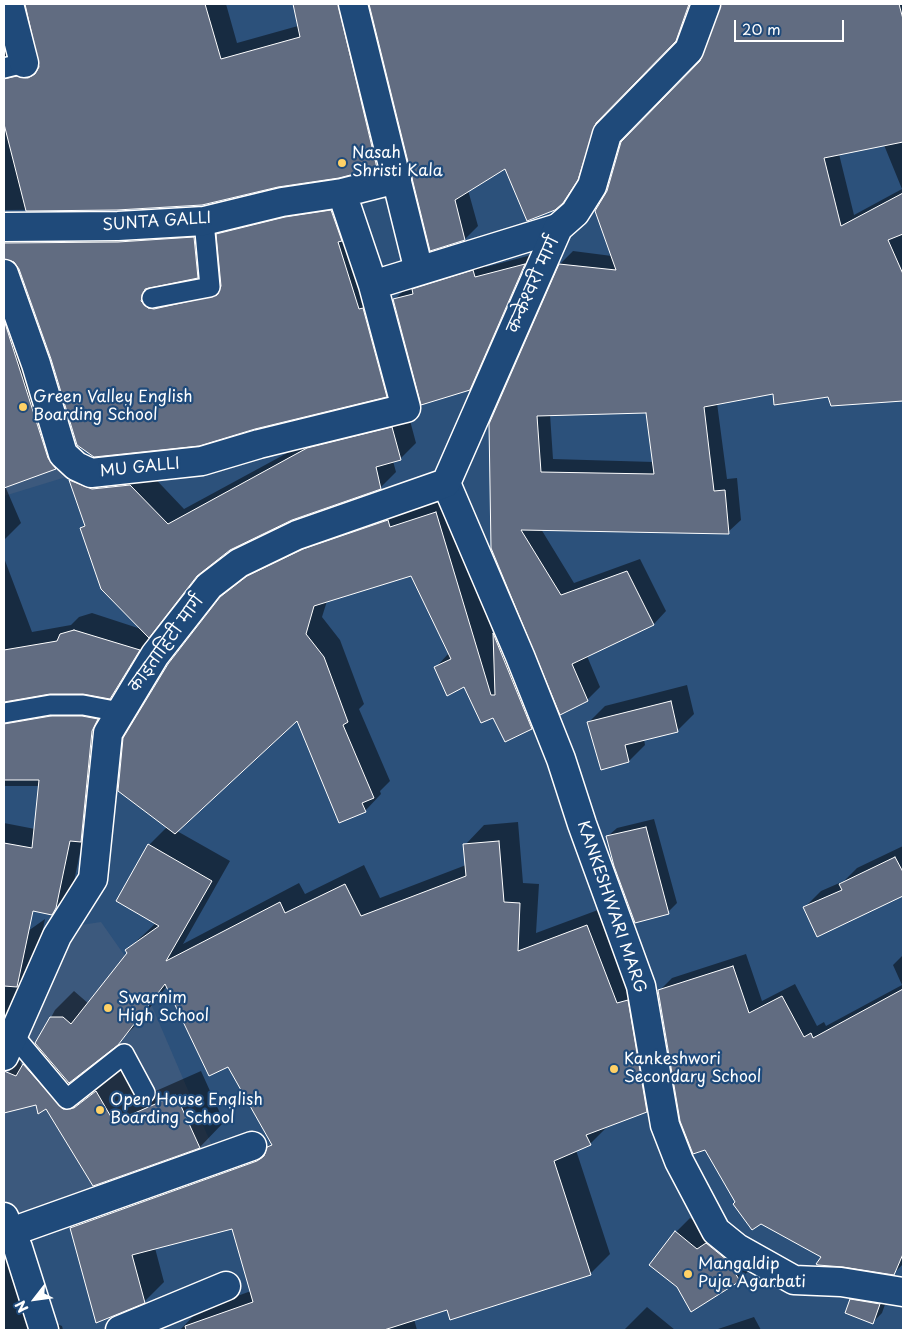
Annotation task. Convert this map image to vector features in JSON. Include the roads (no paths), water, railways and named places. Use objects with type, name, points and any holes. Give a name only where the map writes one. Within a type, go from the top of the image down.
[{"type":"street","points":[[9,4],[14,65]]},
{"type":"street","points":[[353,4],[419,271]]},
{"type":"street","name":"कन्केश्वरी मार्ग","points":[[446,483],[558,228],[575,213],[592,186],[607,134],[689,50],[706,4]]},
{"type":"street","name":"SUNTA GALLI","points":[[4,227],[118,226],[204,222],[282,202],[342,193],[397,179]]},
{"type":"street","points":[[342,193],[373,285],[558,228]]},
{"type":"street","name":"MU GALLI","points":[[4,274],[36,364],[63,454],[76,466],[91,473],[202,461],[259,444],[406,408],[373,285]]},
{"type":"street","name":"काइताहिटी मार्ग","points":[[9,1046],[58,936],[93,880],[108,733],[155,655],[209,586],[239,563],[297,535],[446,483]]},
{"type":"street","name":"KANKESHWARI MARG","points":[[446,483],[562,759],[582,824],[641,986],[665,1125],[679,1161],[716,1231],[737,1248],[794,1280],[841,1282],[903,1292]]},
{"type":"street","points":[[44,1330],[7,1225],[252,1146]]},
{"type":"street","points":[[120,1330],[226,1286]]},
{"type":"lane","points":[[152,298],[210,287],[204,222]]},
{"type":"lane","points":[[4,713],[50,705],[83,705],[120,712]]},
{"type":"lane","points":[[9,1046],[67,1099],[124,1054],[145,1093]]},
{"type":"place","name":"Nasah Shristi Kala","points":[[342,163]]},
{"type":"place","name":"Green Valley English Boarding School","points":[[23,407]]},
{"type":"place","name":"Swarnim High School","points":[[108,1008]]},
{"type":"place","name":"Kankeshwori Secondary School","points":[[614,1069]]},
{"type":"place","name":"Open House English Boarding School","points":[[100,1110]]},
{"type":"place","name":"Mangaldip Puja Agarbati","points":[[688,1274]]}]
